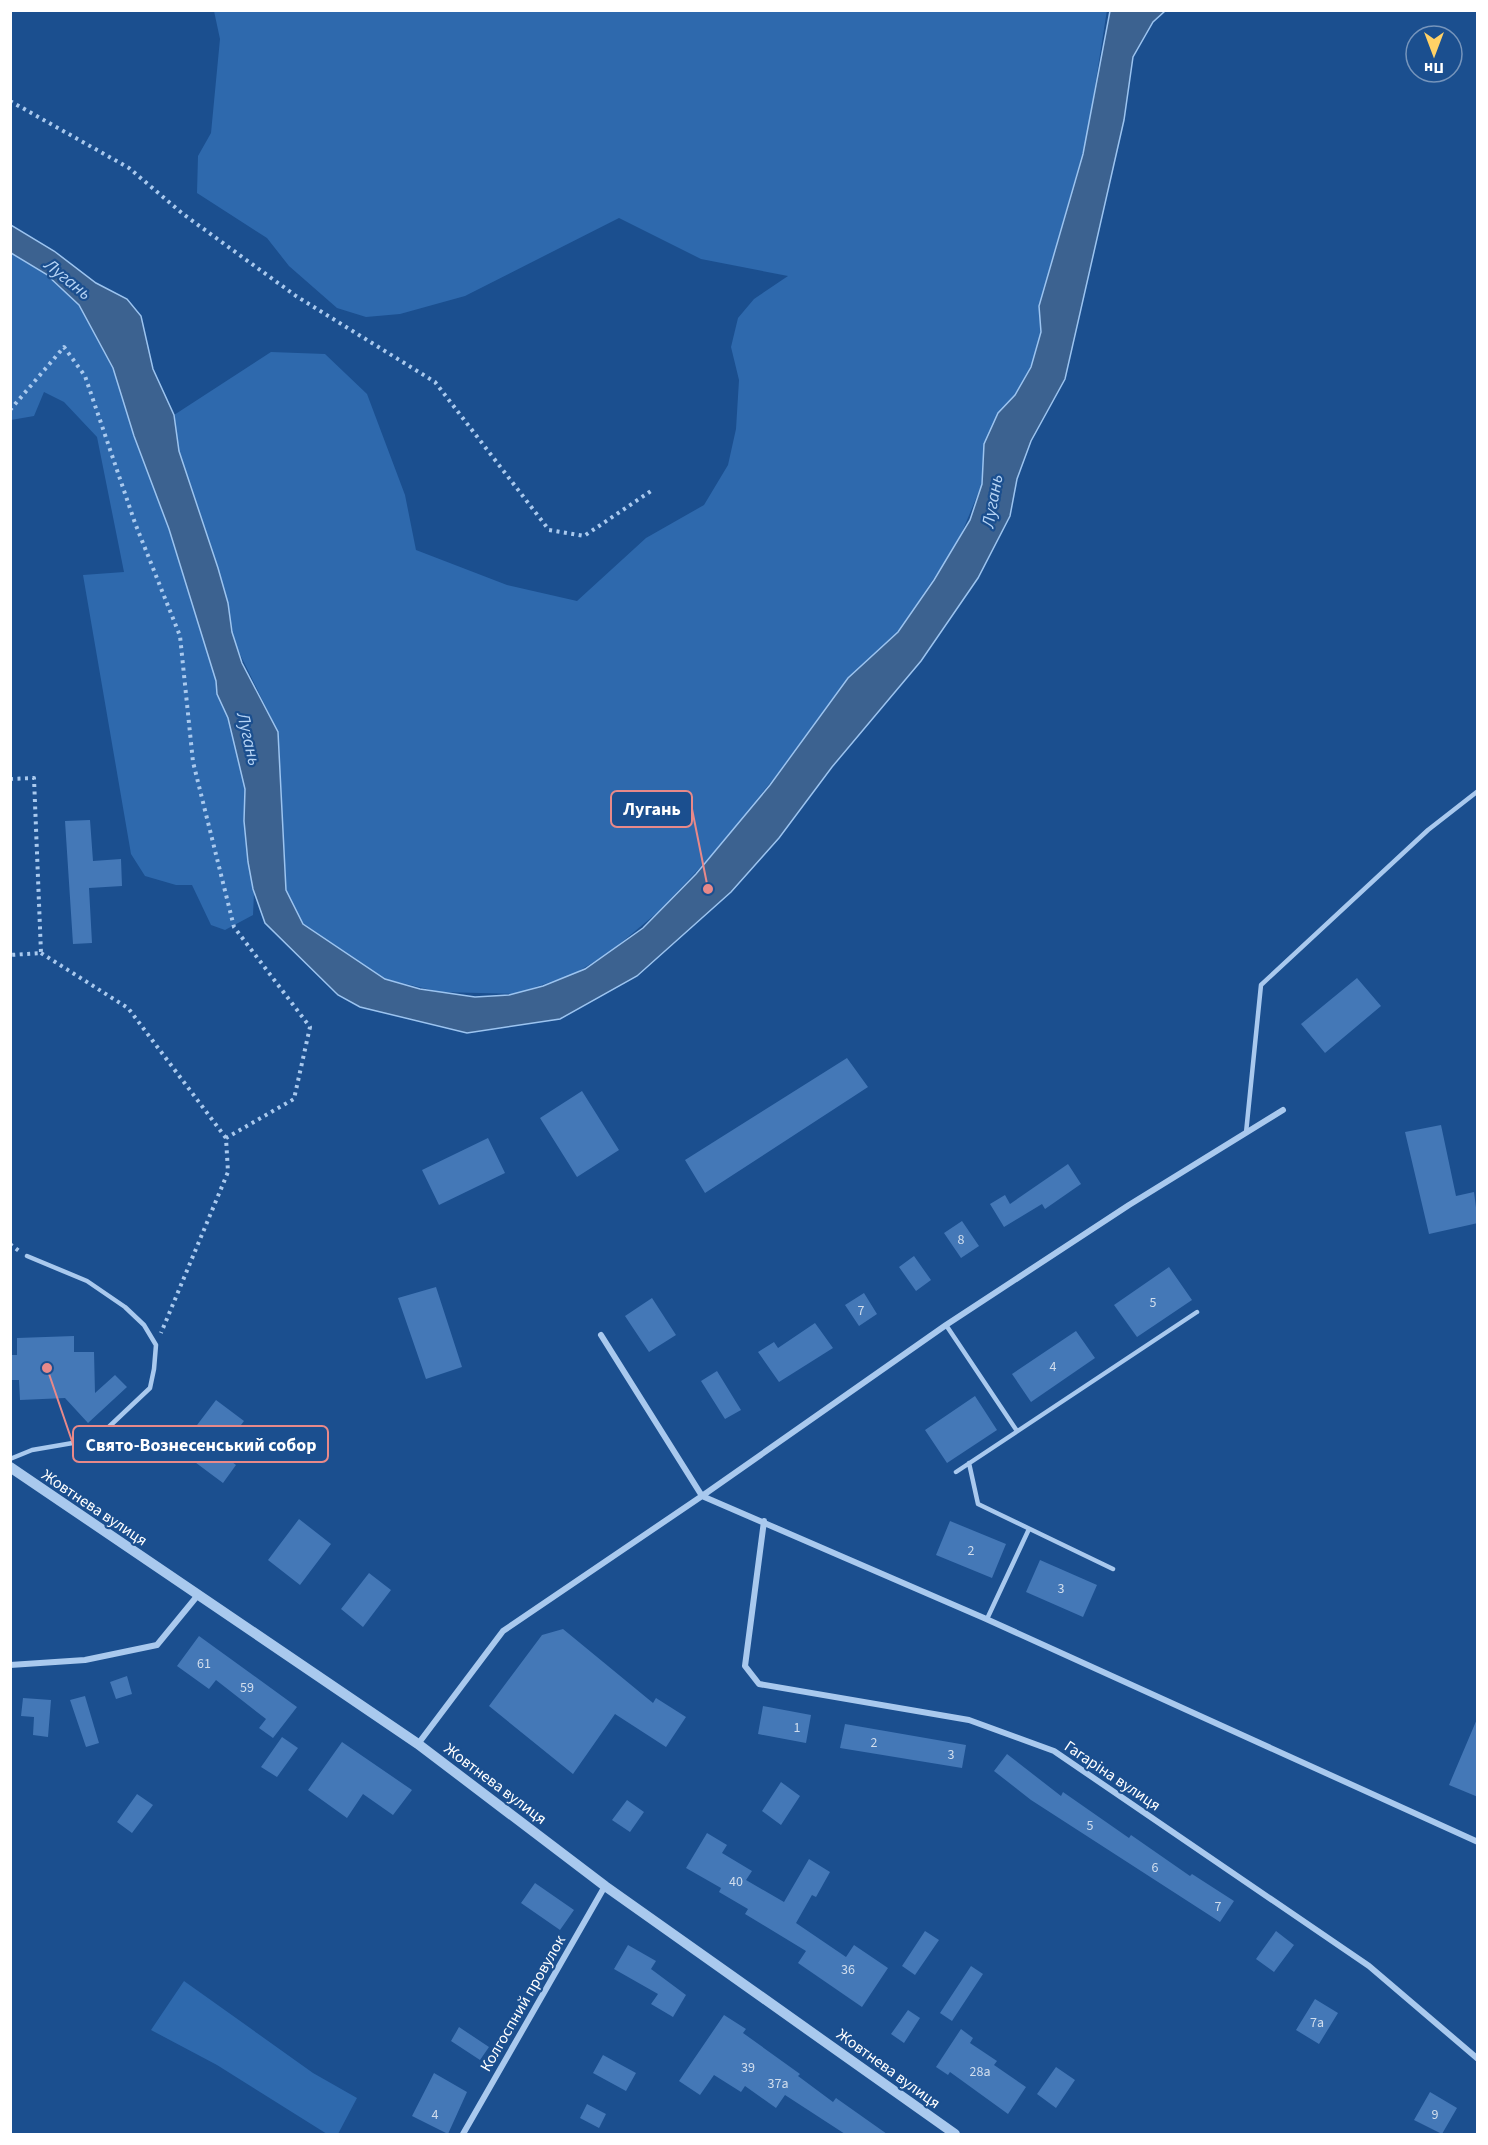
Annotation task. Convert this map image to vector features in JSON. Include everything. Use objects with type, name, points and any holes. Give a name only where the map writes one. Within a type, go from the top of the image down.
[{"type":"street","points":[[418,1744],[503,1630],[702,1496],[946,1325],[1129,1205],[1283,1110]]},
{"type":"street","points":[[601,1335],[702,1496],[987,1619],[1478,1842]]},
{"type":"street","name":"Жовтнева вулиця","points":[[10,1467],[418,1744],[605,1886],[955,2134]]},
{"type":"street","name":"Гагаріна вулиця","points":[[764,1521],[745,1666],[759,1684],[969,1720],[1054,1751],[1369,1966],[1478,2059]]},
{"type":"street","points":[[10,1665],[85,1660],[157,1645],[198,1595]]},
{"type":"street","name":"Колгоспний провулок","points":[[463,2134],[605,1886]]},
{"type":"lane","points":[[1246,1133],[1261,985],[1428,830],[1478,791]]},
{"type":"lane","points":[[10,1459],[32,1450],[96,1439],[150,1388],[156,1344],[144,1325],[87,1281],[27,1256]]},
{"type":"lane","points":[[956,1472],[1197,1312]]},
{"type":"lane","points":[[946,1325],[1017,1431]]},
{"type":"lane","points":[[969,1463],[978,1504],[1113,1569]]},
{"type":"lane","points":[[987,1619],[1029,1529]]},
{"type":"path","points":[[10,101],[129,168],[183,214],[296,296],[435,382],[549,530],[584,536],[654,489]]},
{"type":"path","points":[[10,410],[64,346],[85,376],[135,523],[180,636],[193,762],[234,927],[310,1028],[294,1099],[226,1138]]},
{"type":"path","points":[[10,779],[34,778],[41,952]]},
{"type":"path","points":[[10,955],[41,952],[128,1008],[226,1138],[228,1172],[156,1344]]},
{"type":"shaded area","points":[[1107,10],[1087,137],[1039,306],[1041,332],[1031,367],[1015,395],[998,414],[984,444],[982,484],[958,542],[898,632],[848,678],[775,777],[711,856],[658,912],[610,952],[574,974],[515,994],[440,992],[385,979],[303,924],[286,890],[278,732],[236,646],[218,568],[179,451],[174,415],[271,352],[325,354],[367,394],[405,495],[416,550],[507,585],[577,601],[646,538],[704,505],[728,465],[736,429],[739,380],[731,347],[738,318],[754,299],[788,276],[701,259],[619,218],[465,296],[400,314],[366,317],[337,308],[289,266],[267,238],[197,193],[198,156],[211,133],[220,39],[214,11]]},
{"type":"shaded area","points":[[11,253],[46,274],[79,305],[113,368],[134,436],[169,529],[216,681],[217,694],[228,718],[245,789],[244,821],[254,892],[253,915],[225,930],[211,925],[192,885],[176,885],[145,876],[131,854],[83,575],[124,572],[97,437],[64,402],[44,392],[34,416],[11,420]]},
{"type":"shaded area","points":[[184,1981],[313,2073],[357,2098],[338,2134],[327,2134],[217,2065],[151,2030]]},
{"type":"water","points":[[1110,11],[1165,11],[1153,22],[1133,57],[1124,120],[1065,379],[1031,441],[1017,479],[1010,516],[978,578],[921,661],[832,767],[779,838],[731,892],[637,976],[560,1019],[467,1033],[360,1007],[338,995],[265,923],[253,889],[248,862],[244,821],[245,789],[228,718],[217,694],[216,681],[169,529],[134,436],[113,368],[79,305],[46,274],[11,253],[11,225],[54,251],[96,283],[127,299],[141,316],[153,369],[174,415],[179,451],[218,568],[228,603],[232,632],[242,663],[278,732],[286,890],[303,924],[385,979],[420,989],[475,997],[509,995],[543,986],[585,969],[643,928],[696,874],[770,785],[848,678],[898,632],[934,580],[970,520],[982,484],[984,444],[998,413],[1015,395],[1031,367],[1041,332],[1039,306],[1083,154]]},
{"type":"building","points":[[90,820],[93,861],[121,859],[122,886],[89,888],[92,943],[73,944],[65,821]]},
{"type":"building","points":[[1357,978],[1381,1006],[1325,1053],[1301,1024]]},
{"type":"building","points":[[847,1058],[868,1087],[705,1193],[685,1160]]},
{"type":"building","points":[[582,1091],[619,1150],[577,1177],[540,1118]]},
{"type":"building","points":[[1441,1125],[1456,1196],[1474,1192],[1478,1223],[1429,1234],[1405,1132]]},
{"type":"building","points":[[488,1138],[505,1173],[439,1205],[422,1170]]},
{"type":"building","points":[[1068,1164],[1081,1184],[1045,1209],[1042,1204],[1004,1227],[990,1204],[1005,1195],[1010,1204]]},
{"type":"building","points":[[962,1221],[979,1246],[961,1258],[944,1233]]},
{"type":"building","points":[[914,1256],[931,1280],[916,1291],[899,1267]]},
{"type":"building","points":[[1169,1267],[1192,1300],[1137,1337],[1114,1305]]},
{"type":"building","points":[[436,1287],[462,1367],[426,1379],[398,1298]]},
{"type":"building","points":[[864,1293],[877,1314],[859,1326],[845,1305]]},
{"type":"building","points":[[652,1298],[676,1335],[649,1352],[625,1316]]},
{"type":"building","points":[[815,1323],[833,1348],[779,1382],[758,1352],[774,1342],[778,1348]]},
{"type":"building","points":[[1076,1331],[1095,1358],[1031,1402],[1012,1374]]},
{"type":"building","points":[[74,1336],[74,1352],[94,1352],[95,1393],[115,1375],[127,1387],[88,1423],[65,1398],[20,1400],[19,1380],[10,1380],[10,1355],[17,1355],[17,1338]]},
{"type":"building","points":[[717,1371],[741,1410],[725,1419],[701,1381]]},
{"type":"building","points":[[975,1396],[997,1430],[947,1463],[925,1430]]},
{"type":"building","points":[[216,1400],[244,1421],[220,1453],[236,1465],[223,1483],[168,1442],[181,1426],[191,1433]]},
{"type":"building","points":[[299,1519],[331,1544],[300,1585],[268,1560]]},
{"type":"building","points":[[950,1521],[1006,1544],[992,1578],[936,1555]]},
{"type":"building","points":[[1040,1560],[1097,1585],[1083,1617],[1026,1592]]},
{"type":"building","points":[[369,1573],[391,1590],[363,1627],[341,1609]]},
{"type":"building","points":[[563,1629],[653,1703],[656,1698],[686,1717],[666,1747],[615,1714],[573,1774],[489,1706],[542,1635]]},
{"type":"building","points":[[199,1636],[297,1707],[273,1738],[259,1728],[266,1719],[216,1680],[209,1689],[177,1666]]},
{"type":"building","points":[[127,1676],[132,1694],[116,1699],[110,1682]]},
{"type":"building","points":[[85,1696],[99,1743],[86,1747],[70,1700]]},
{"type":"building","points":[[23,1698],[51,1700],[48,1737],[33,1735],[34,1717],[21,1716]]},
{"type":"building","points":[[763,1706],[811,1715],[806,1743],[758,1734]]},
{"type":"building","points":[[1478,1719],[1478,1797],[1449,1785]]},
{"type":"building","points":[[845,1724],[966,1745],[962,1768],[840,1748]]},
{"type":"building","points":[[282,1737],[298,1748],[277,1777],[261,1767]]},
{"type":"building","points":[[342,1742],[412,1790],[393,1815],[363,1794],[347,1818],[308,1790]]},
{"type":"building","points":[[1007,1754],[1061,1796],[1063,1792],[1129,1838],[1131,1835],[1190,1876],[1192,1874],[1234,1901],[1220,1922],[1031,1800],[994,1771]]},
{"type":"building","points":[[781,1782],[800,1796],[781,1825],[762,1811]]},
{"type":"building","points":[[137,1794],[153,1805],[132,1833],[117,1822]]},
{"type":"building","points":[[627,1800],[644,1812],[630,1832],[612,1820]]},
{"type":"building","points":[[707,1833],[727,1845],[722,1853],[752,1871],[746,1880],[784,1902],[809,1859],[830,1872],[816,1897],[812,1895],[796,1923],[846,1957],[854,1945],[888,1968],[862,2007],[798,1963],[806,1951],[745,1914],[748,1909],[719,1892],[721,1888],[686,1868]]},
{"type":"building","points":[[535,1883],[574,1910],[560,1930],[521,1903]]},
{"type":"building","points":[[925,1931],[939,1940],[915,1975],[902,1966]]},
{"type":"building","points":[[1276,1931],[1294,1945],[1274,1972],[1256,1959]]},
{"type":"building","points":[[628,1945],[656,1961],[651,1969],[686,1995],[673,2017],[651,2004],[658,1994],[614,1969]]},
{"type":"building","points":[[971,1966],[983,1974],[952,2021],[940,2013]]},
{"type":"building","points":[[1315,1999],[1338,2013],[1319,2044],[1296,2030]]},
{"type":"building","points":[[908,2010],[920,2018],[904,2043],[891,2034]]},
{"type":"building","points":[[724,2015],[746,2029],[743,2033],[800,2074],[798,2076],[833,2102],[836,2098],[887,2134],[845,2134],[785,2095],[776,2108],[745,2086],[741,2092],[714,2075],[700,2095],[679,2081]]},
{"type":"building","points":[[459,2027],[489,2047],[480,2060],[451,2041]]},
{"type":"building","points":[[961,2029],[973,2038],[970,2043],[997,2061],[994,2065],[1026,2087],[1008,2114],[950,2072],[948,2075],[936,2067]]},
{"type":"building","points":[[603,2055],[636,2073],[626,2091],[593,2073]]},
{"type":"building","points":[[1056,2067],[1075,2080],[1056,2108],[1037,2094]]},
{"type":"building","points":[[434,2073],[467,2092],[448,2134],[412,2116]]},
{"type":"building","points":[[1430,2092],[1457,2108],[1442,2134],[1414,2120]]},
{"type":"building","points":[[587,2104],[606,2114],[599,2128],[580,2118]]},
{"type":"place","name":"Лугань","points":[[708,889]]},
{"type":"place","name":"Свято-Вознесенський собор","points":[[47,1368]]}]
